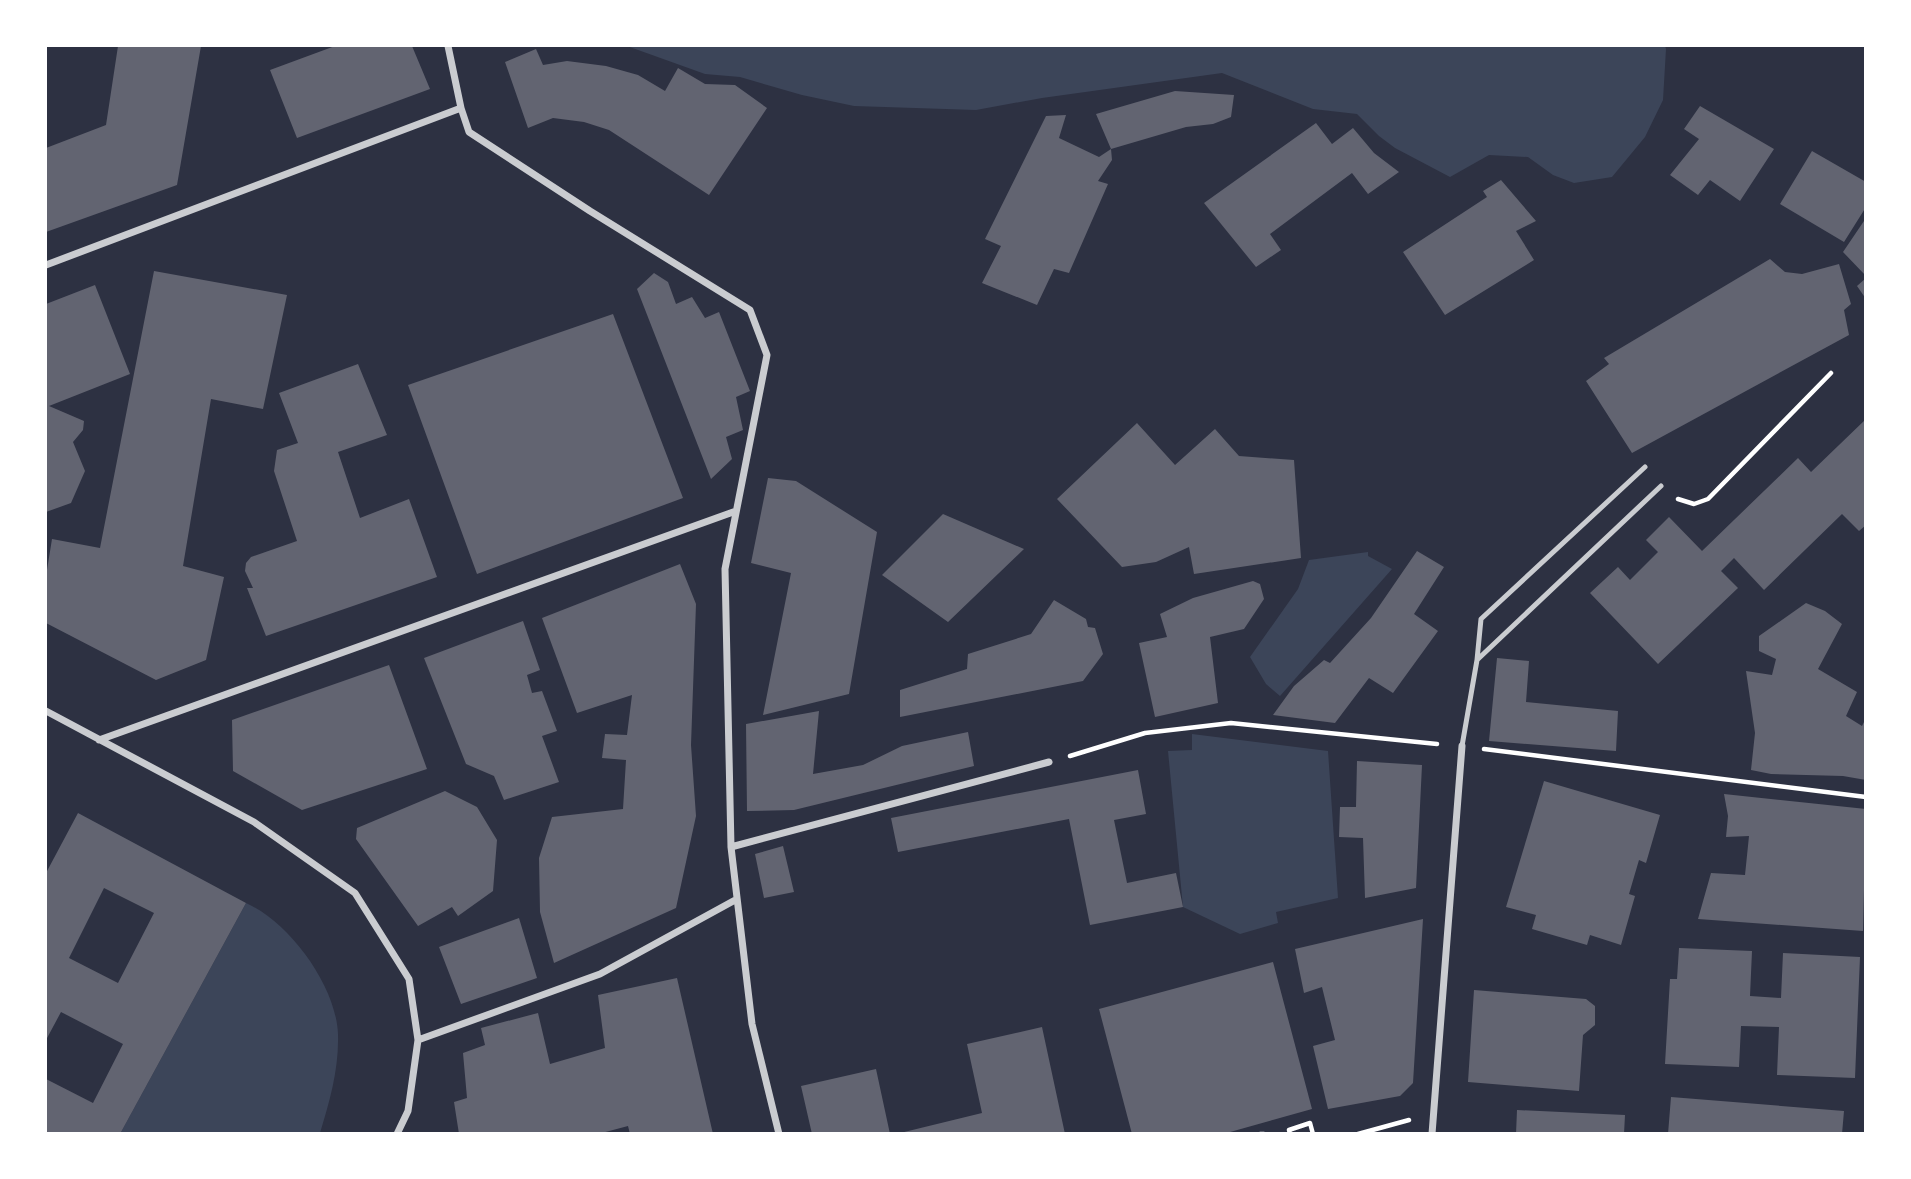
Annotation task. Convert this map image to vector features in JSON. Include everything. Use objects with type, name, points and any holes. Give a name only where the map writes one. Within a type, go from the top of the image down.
[{"type":"street","points":[[448,46],[469,132],[750,310],[766,355],[725,569],[731,847],[752,1024],[779,1133]]},
{"type":"street","points":[[46,265],[461,108]]},
{"type":"street","points":[[99,740],[736,511]]},
{"type":"street","points":[[46,711],[254,822],[355,893],[409,979],[418,1040],[408,1111],[397,1133]]},
{"type":"street","points":[[1432,1133],[1462,746]]},
{"type":"street","points":[[731,847],[1049,762]]},
{"type":"street","points":[[418,1040],[600,974],[737,899]]},
{"type":"lane","points":[[1462,746],[1477,660],[1480,619],[1645,467]]},
{"type":"lane","points":[[1477,660],[1661,486]]},
{"type":"path","points":[[1661,486],[1680,500],[1694,504],[1708,499],[1830,373]]},
{"type":"path","points":[[1049,762],[1145,733],[1231,723],[1462,746],[1866,797]]},
{"type":"path","points":[[1358,1133],[1433,1113]]},
{"type":"path","points":[[1290,1133],[1289,1130],[1310,1123],[1313,1133]]},
{"type":"shaded area","points":[[627,46],[1665,46],[1666,49],[1663,100],[1645,137],[1612,177],[1574,183],[1553,175],[1528,157],[1489,155],[1450,177],[1395,148],[1357,114],[1313,109],[1222,73],[976,110],[854,106],[802,95],[740,77],[705,74]]},
{"type":"shaded area","points":[[1368,552],[1368,556],[1392,569],[1280,696],[1266,684],[1250,657],[1298,589],[1309,560]]},
{"type":"shaded area","points":[[1192,734],[1328,751],[1338,898],[1276,912],[1278,923],[1240,934],[1183,907],[1168,751],[1192,750]]},
{"type":"shaded area","points":[[246,903],[262,912],[293,940],[307,957],[329,996],[338,1034],[337,1060],[320,1133],[120,1134]]},
{"type":"building","points":[[118,46],[201,46],[177,185],[46,232],[46,148],[106,125]]},
{"type":"building","points":[[335,46],[412,46],[430,89],[297,138],[270,70]]},
{"type":"building","points":[[536,49],[543,65],[567,61],[606,66],[638,75],[665,91],[678,68],[705,84],[735,85],[767,108],[709,195],[609,130],[584,122],[553,118],[528,128],[505,62]]},
{"type":"building","points":[[1175,91],[1234,95],[1231,117],[1213,124],[1186,127],[1111,149],[1096,114]]},
{"type":"building","points":[[1700,106],[1774,149],[1740,201],[1710,180],[1698,195],[1670,175],[1699,139],[1684,129]]},
{"type":"building","points":[[1066,115],[1059,138],[1099,157],[1111,149],[1112,160],[1098,181],[1108,184],[1069,273],[1054,269],[1037,305],[982,283],[1001,246],[985,239],[1046,116]]},
{"type":"building","points":[[1316,123],[1332,144],[1353,128],[1374,153],[1399,172],[1368,194],[1352,173],[1270,234],[1281,250],[1256,267],[1204,203]]},
{"type":"building","points":[[1812,151],[1866,182],[1866,207],[1844,242],[1780,204]]},
{"type":"building","points":[[1501,180],[1536,221],[1516,231],[1534,260],[1445,315],[1403,252],[1487,197],[1483,191]]},
{"type":"building","points":[[1866,218],[1866,276],[1843,252]]},
{"type":"building","points":[[1770,259],[1785,272],[1802,274],[1839,264],[1851,304],[1844,310],[1849,335],[1632,453],[1586,381],[1609,364],[1604,358]]},
{"type":"building","points":[[154,271],[287,295],[263,409],[211,399],[183,566],[224,577],[206,660],[156,680],[46,623],[46,576],[52,539],[100,548]]},
{"type":"building","points":[[654,273],[668,282],[676,304],[692,297],[705,318],[719,312],[750,391],[736,397],[743,430],[726,437],[732,459],[711,479],[637,289]]},
{"type":"building","points":[[1866,278],[1866,299],[1857,286]]},
{"type":"building","points":[[95,285],[130,374],[49,406],[84,421],[83,430],[73,442],[85,471],[71,503],[46,512],[46,304]]},
{"type":"building","points":[[613,314],[683,498],[477,574],[408,385]]},
{"type":"building","points":[[358,364],[387,435],[338,452],[360,518],[409,499],[437,577],[266,636],[247,588],[253,588],[245,571],[246,563],[251,557],[297,541],[274,471],[277,450],[298,443],[279,393]]},
{"type":"building","points":[[1866,419],[1866,525],[1859,531],[1842,514],[1764,590],[1734,558],[1721,571],[1738,588],[1658,664],[1590,593],[1618,567],[1630,580],[1658,552],[1646,540],[1669,517],[1702,551],[1798,458],[1811,472]]},
{"type":"building","points":[[1137,423],[1175,465],[1215,429],[1239,456],[1294,460],[1301,558],[1194,574],[1189,547],[1156,562],[1122,567],[1057,499]]},
{"type":"building","points":[[768,478],[796,481],[877,532],[849,694],[763,715],[791,573],[751,563]]},
{"type":"building","points":[[943,514],[1024,549],[948,622],[882,575]]},
{"type":"building","points":[[1417,551],[1444,567],[1414,614],[1438,631],[1393,693],[1369,678],[1335,723],[1273,715],[1294,686],[1324,660],[1330,663],[1371,618]]},
{"type":"building","points":[[680,564],[696,604],[691,745],[696,816],[676,908],[554,963],[540,912],[539,858],[552,817],[623,809],[626,760],[602,758],[605,734],[627,735],[632,695],[577,713],[542,618]]},
{"type":"building","points":[[1253,581],[1260,584],[1264,599],[1244,629],[1210,637],[1218,703],[1155,717],[1139,643],[1167,637],[1160,614],[1193,598]]},
{"type":"building","points":[[1054,600],[1086,619],[1088,627],[1095,628],[1103,654],[1083,681],[900,717],[900,690],[967,669],[968,654],[1031,634]]},
{"type":"building","points":[[1806,603],[1825,611],[1842,624],[1818,669],[1857,692],[1846,716],[1862,726],[1866,718],[1866,780],[1843,776],[1771,774],[1751,770],[1755,733],[1746,671],[1772,675],[1776,659],[1759,651],[1759,636]]},
{"type":"building","points":[[523,621],[540,670],[527,675],[532,693],[542,691],[557,731],[542,736],[559,782],[504,800],[494,776],[466,764],[424,658]]},
{"type":"building","points":[[1497,658],[1529,661],[1526,702],[1618,711],[1616,751],[1489,741]]},
{"type":"building","points":[[389,665],[427,769],[302,810],[233,771],[232,720]]},
{"type":"building","points":[[819,711],[813,774],[863,765],[902,746],[968,732],[974,766],[794,810],[747,811],[746,724]]},
{"type":"building","points":[[1357,761],[1422,765],[1416,888],[1365,898],[1363,838],[1339,837],[1340,807],[1356,807]]},
{"type":"building","points":[[1138,770],[1146,814],[1114,820],[1127,883],[1176,873],[1183,907],[1090,925],[1069,819],[898,852],[891,818]]},
{"type":"building","points":[[1544,781],[1660,815],[1646,863],[1639,860],[1629,894],[1635,896],[1621,945],[1590,935],[1587,945],[1532,929],[1536,915],[1506,907]]},
{"type":"building","points":[[445,791],[477,807],[497,840],[493,891],[458,916],[452,907],[418,926],[356,839],[357,828]]},
{"type":"building","points":[[1724,794],[1866,809],[1863,931],[1698,919],[1711,873],[1745,875],[1749,836],[1726,837],[1728,816]]},
{"type":"building","points":[[78,813],[246,903],[120,1134],[46,1134],[46,1079],[93,1103],[123,1044],[61,1012],[46,1040],[46,873]],"holes":[[[104,888],[154,913],[118,983],[69,958]]]},
{"type":"building","points":[[783,846],[794,892],[764,898],[755,854]]},
{"type":"building","points":[[519,918],[537,978],[461,1004],[439,947]]},
{"type":"building","points":[[1423,919],[1413,1083],[1400,1096],[1328,1109],[1313,1046],[1335,1040],[1322,987],[1304,993],[1295,949]]},
{"type":"building","points":[[1679,948],[1752,951],[1750,996],[1781,998],[1783,953],[1860,957],[1855,1078],[1777,1075],[1779,1027],[1741,1026],[1739,1067],[1665,1064],[1670,979],[1677,979]]},
{"type":"building","points":[[1273,962],[1312,1109],[1223,1134],[1132,1134],[1099,1009]]},
{"type":"building","points":[[677,978],[713,1134],[630,1134],[628,1126],[598,1134],[459,1134],[454,1102],[467,1098],[463,1053],[485,1045],[481,1028],[538,1013],[550,1064],[605,1048],[598,995]]},
{"type":"building","points":[[1474,990],[1586,999],[1595,1006],[1595,1025],[1583,1035],[1579,1091],[1468,1082]]},
{"type":"building","points":[[1042,1027],[1065,1134],[896,1134],[982,1113],[967,1044]]},
{"type":"building","points":[[876,1069],[890,1134],[812,1134],[801,1086]]},
{"type":"building","points":[[1671,1097],[1844,1111],[1842,1134],[1668,1134]]},
{"type":"building","points":[[1517,1110],[1625,1115],[1624,1134],[1516,1134]]}]
